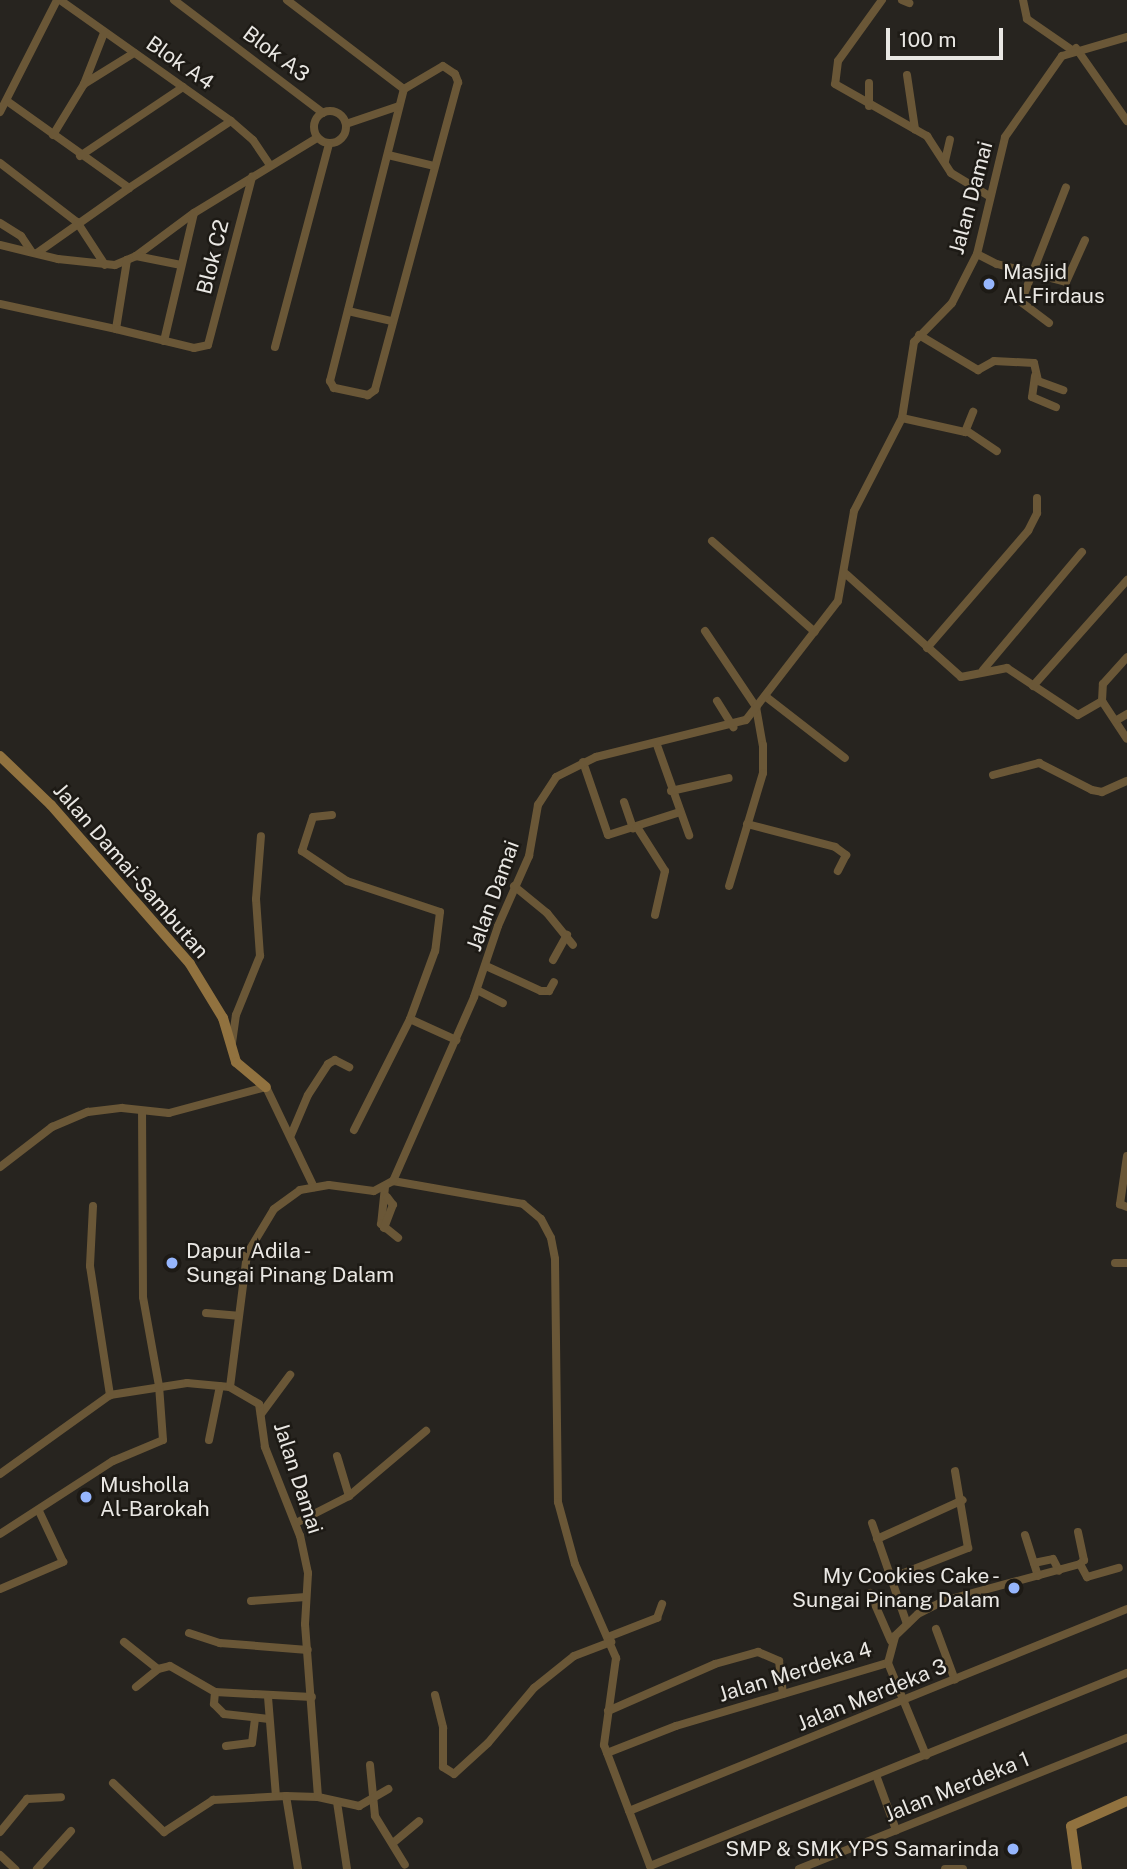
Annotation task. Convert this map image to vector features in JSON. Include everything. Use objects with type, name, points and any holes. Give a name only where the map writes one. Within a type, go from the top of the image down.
[{"type":"street","name":"Blok A4","points":[[59,0],[231,121],[253,140],[270,165]]},
{"type":"street","points":[[0,111],[59,0]]},
{"type":"street","name":"Blok A3","points":[[174,0],[323,113]]},
{"type":"street","points":[[287,0],[404,89]]},
{"type":"street","points":[[882,0],[838,61],[833,75],[835,84],[937,145],[951,173],[989,196]]},
{"type":"street","points":[[1023,0],[1027,19],[1074,49],[1127,121]]},
{"type":"street","points":[[52,135],[84,85],[104,33]]},
{"type":"street","points":[[1074,49],[1127,37]]},
{"type":"street","name":"Jalan Damai","points":[[389,1184],[477,990],[514,886],[529,856],[543,795],[555,777],[583,762],[733,727],[746,720],[838,601],[846,574],[853,511],[870,472],[902,418],[912,348],[919,335],[952,303],[977,254],[1005,137],[1054,66],[1074,49]]},
{"type":"street","points":[[84,85],[134,53]]},
{"type":"street","points":[[443,66],[457,78],[374,393],[334,388],[330,384],[399,106],[404,89],[443,66]]},
{"type":"street","points":[[907,75],[915,130]]},
{"type":"street","points":[[869,83],[869,106]]},
{"type":"street","points":[[80,156],[183,87]]},
{"type":"street","points":[[7,101],[80,156],[129,188]]},
{"type":"street","points":[[317,138],[329,144],[339,141],[346,124],[399,106]]},
{"type":"street","points":[[317,138],[316,119],[323,113],[332,111],[346,124]]},
{"type":"street","points":[[34,252],[231,121]]},
{"type":"street","points":[[0,245],[105,265],[132,258],[194,213],[317,138]]},
{"type":"street","points":[[945,161],[950,141]]},
{"type":"street","points":[[275,347],[329,144]]},
{"type":"street","points":[[388,155],[434,166]]},
{"type":"street","points":[[0,163],[77,222],[105,265]]},
{"type":"street","name":"Blok C2","points":[[164,341],[194,348],[208,345],[252,177]]},
{"type":"street","points":[[1049,323],[1022,305],[1066,187]]},
{"type":"street","points":[[0,304],[164,341],[194,213]]},
{"type":"street","points":[[0,223],[21,236],[34,252]]},
{"type":"street","points":[[977,254],[1035,274],[1070,280],[1085,240]]},
{"type":"street","points":[[132,258],[181,265]]},
{"type":"street","points":[[116,329],[132,258]]},
{"type":"street","points":[[348,311],[391,321]]},
{"type":"street","points":[[919,335],[974,369],[994,361],[1030,362],[1035,376],[1031,397],[1056,407]]},
{"type":"street","points":[[1035,376],[1063,390]]},
{"type":"street","points":[[967,431],[974,412]]},
{"type":"street","points":[[902,418],[967,431],[997,451]]},
{"type":"street","points":[[927,648],[1028,531],[1037,513],[1037,498]]},
{"type":"street","points":[[712,541],[815,632]]},
{"type":"street","points":[[983,670],[1082,552]]},
{"type":"street","points":[[846,574],[961,677],[983,670],[1007,668],[1078,715],[1102,701]]},
{"type":"street","points":[[1033,686],[1127,580]]},
{"type":"street","points":[[705,632],[756,707],[763,773],[729,886]]},
{"type":"street","points":[[1127,657],[1103,684],[1102,701],[1127,739]]},
{"type":"street","points":[[765,696],[845,758]]},
{"type":"street","points":[[717,701],[733,727]]},
{"type":"street","points":[[1117,720],[1127,714]]},
{"type":"street","points":[[657,745],[689,835]]},
{"type":"street","name":"Jalan Damai-Sambutan","points":[[0,756],[51,805],[190,964],[223,1018],[236,1062],[265,1087]]},
{"type":"street","points":[[583,762],[606,834],[680,812]]},
{"type":"street","points":[[993,775],[1039,763],[1092,790],[1102,792],[1127,781]]},
{"type":"street","points":[[671,790],[729,778]]},
{"type":"street","points":[[624,802],[635,827],[665,871],[655,915]]},
{"type":"street","points":[[332,815],[313,817],[302,851],[347,881],[427,904],[442,916],[410,1019],[355,1130]]},
{"type":"street","points":[[747,824],[835,847],[846,855],[838,871]]},
{"type":"street","points":[[232,1043],[236,1015],[260,956],[256,899],[261,836]]},
{"type":"street","points":[[514,886],[573,944]]},
{"type":"street","points":[[553,960],[567,936]]},
{"type":"street","points":[[486,966],[541,991],[549,991],[554,982]]},
{"type":"street","points":[[477,990],[503,1003]]},
{"type":"street","points":[[410,1019],[456,1040]]},
{"type":"street","points":[[291,1135],[307,1095],[328,1064],[335,1060],[349,1067]]},
{"type":"street","points":[[0,1167],[52,1127],[78,1115],[104,1109],[189,1109],[265,1087],[275,1099],[314,1187]]},
{"type":"street","points":[[0,1534],[113,1461],[163,1440],[159,1385],[143,1297],[142,1111]]},
{"type":"street","points":[[1124,1205],[1127,1156]]},
{"type":"street","points":[[389,1184],[382,1210],[384,1228],[398,1238]]},
{"type":"street","points":[[0,1474],[110,1395],[159,1385],[230,1387],[246,1261],[254,1240],[274,1209],[300,1190],[389,1184],[523,1204],[541,1219],[551,1238],[555,1259],[558,1502],[575,1564],[610,1640],[618,1671],[604,1735],[607,1753],[649,1868],[1127,1673]]},
{"type":"street","points":[[93,1206],[90,1266],[110,1395]]},
{"type":"street","points":[[1115,1263],[1127,1263]]},
{"type":"street","points":[[206,1313],[238,1317]]},
{"type":"street","points":[[261,1414],[290,1375]]},
{"type":"street","points":[[209,1440],[220,1386]]},
{"type":"street","name":"Jalan Damai","points":[[230,1387],[257,1401],[265,1447],[296,1523],[308,1573],[308,1650],[318,1797]]},
{"type":"street","points":[[296,1523],[349,1496],[426,1431]]},
{"type":"street","points":[[337,1456],[349,1496]]},
{"type":"street","points":[[891,1578],[968,1548],[963,1500],[955,1471]]},
{"type":"street","points":[[877,1539],[963,1500]]},
{"type":"street","points":[[0,1589],[63,1562],[39,1511]]},
{"type":"street","points":[[872,1523],[907,1624]]},
{"type":"street","points":[[1078,1532],[1084,1560],[1080,1564],[1087,1577],[1119,1568]]},
{"type":"street","points":[[1025,1535],[1038,1576]]},
{"type":"street","points":[[1034,1563],[1053,1559],[1059,1571]]},
{"type":"street","name":"Jalan Merdeka 4","points":[[607,1753],[676,1726],[888,1662],[891,1641],[907,1624],[943,1601],[1080,1564]]},
{"type":"street","points":[[870,1593],[891,1641]]},
{"type":"street","points":[[251,1601],[306,1597]]},
{"type":"street","points":[[435,1695],[443,1728],[443,1767],[454,1774],[542,1680],[584,1651],[655,1619],[662,1604]]},
{"type":"street","name":"Jalan Merdeka 3","points":[[629,1811],[1127,1609]]},
{"type":"street","points":[[936,1629],[955,1680]]},
{"type":"street","points":[[189,1633],[220,1643],[308,1650]]},
{"type":"street","points":[[124,1642],[158,1669]]},
{"type":"street","points":[[608,1711],[715,1664],[758,1652],[779,1661],[783,1694]]},
{"type":"street","points":[[888,1662],[926,1755]]},
{"type":"street","points":[[136,1687],[158,1669],[170,1666],[215,1692],[268,1697],[312,1697]]},
{"type":"street","points":[[215,1692],[214,1704],[224,1714],[269,1719]]},
{"type":"street","points":[[268,1697],[276,1796]]},
{"type":"street","points":[[226,1746],[252,1743],[255,1718]]},
{"type":"street","name":"Jalan Merdeka 1","points":[[799,1869],[1127,1738]]},
{"type":"street","points":[[370,1765],[372,1800],[378,1822],[405,1865]]},
{"type":"street","points":[[876,1775],[896,1830]]},
{"type":"street","points":[[113,1783],[164,1832],[213,1800],[276,1796],[318,1797],[359,1805],[388,1789]]},
{"type":"street","points":[[286,1796],[298,1869]]},
{"type":"street","points":[[0,1832],[27,1799],[61,1797]]},
{"type":"street","points":[[1077,1869],[1070,1838],[1072,1824],[1127,1801]]},
{"type":"street","points":[[337,1802],[347,1869]]},
{"type":"street","points":[[393,1843],[419,1821]]},
{"type":"street","points":[[37,1869],[71,1831]]},
{"type":"street","points":[[0,1855],[15,1869]]},
{"type":"street","points":[[945,1869],[963,1869]]},
{"type":"place","name":"Masjid Al-Firdaus","points":[[989,284]]},
{"type":"place","name":"Dapur Adila - Sungai Pinang Dalam","points":[[172,1263]]},
{"type":"place","name":"Musholla Al-Barokah","points":[[86,1497]]},
{"type":"place","name":"My Cookies Cake - Sungai Pinang Dalam","points":[[1014,1588]]},
{"type":"place","name":"SMP & SMK YPS Samarinda","points":[[1013,1849]]}]
